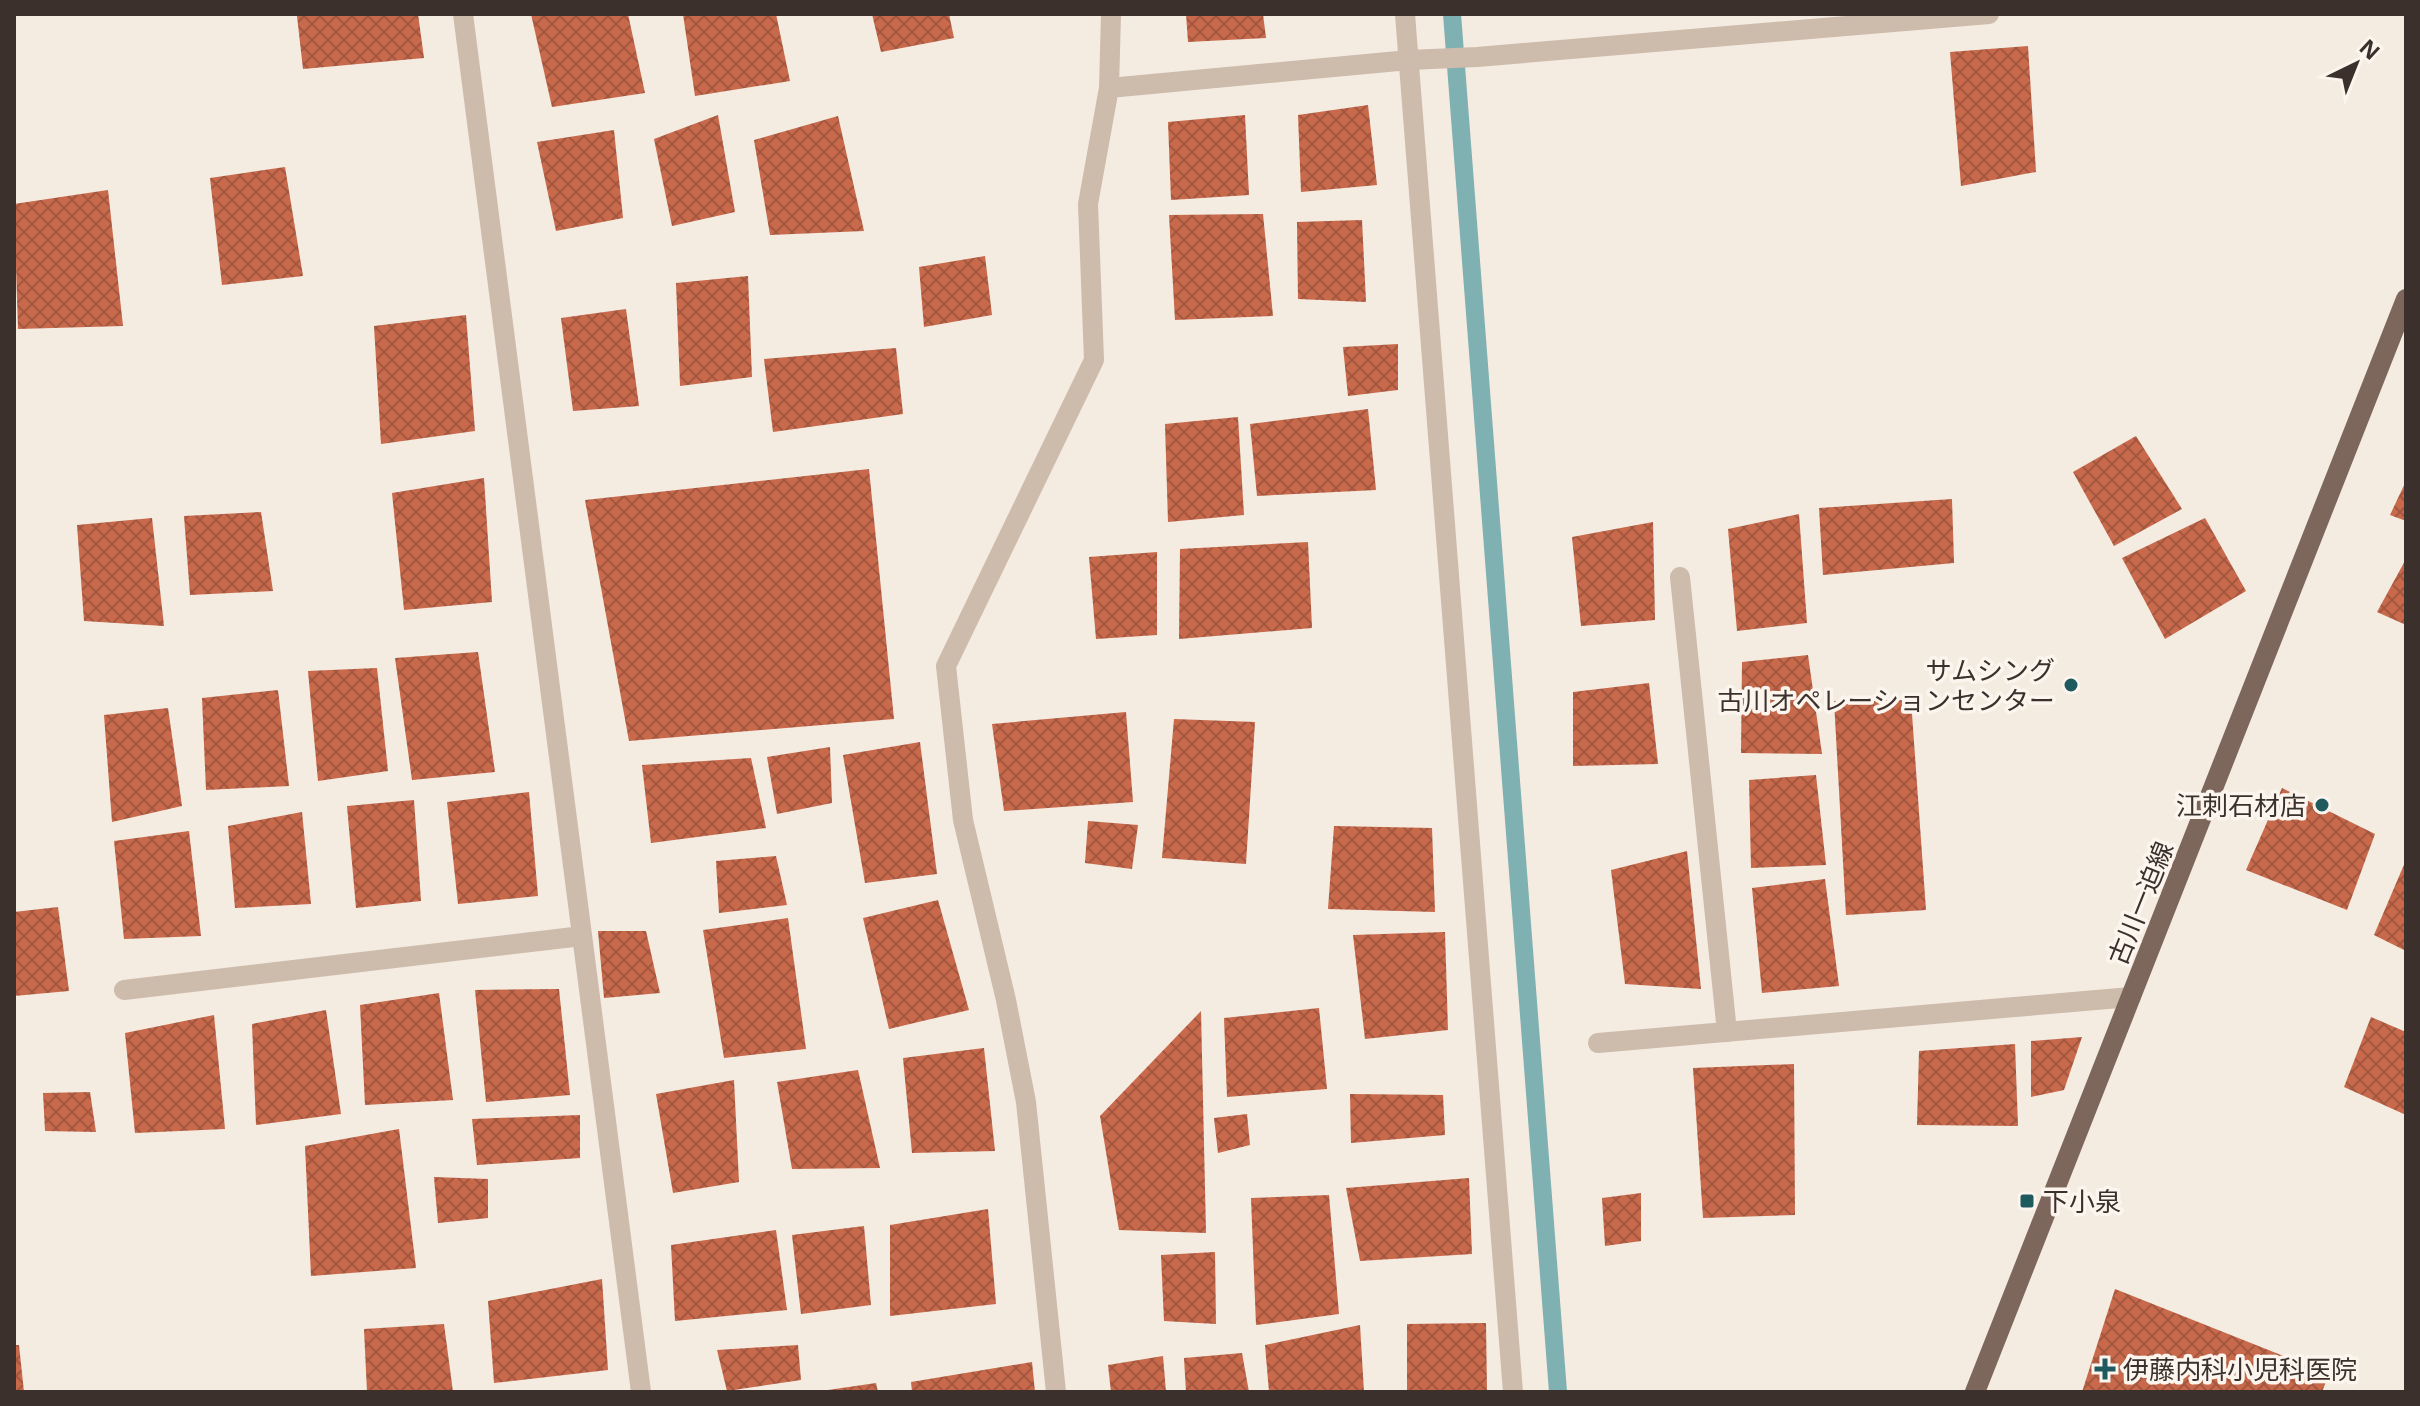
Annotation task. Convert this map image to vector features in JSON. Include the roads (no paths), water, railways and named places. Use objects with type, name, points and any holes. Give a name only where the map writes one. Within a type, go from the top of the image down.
[{"type":"main road","name":"古川一迫線","points":[[1975,1392],[2406,299]]},
{"type":"street","points":[[463,14],[641,1392]]},
{"type":"street","points":[[1056,1392],[1026,1102],[1006,1000],[963,820],[946,666],[1094,360],[1088,204],[1109,88],[1111,14]]},
{"type":"street","points":[[1405,14],[1513,1392]]},
{"type":"street","points":[[1109,88],[1409,60],[1989,14]]},
{"type":"street","points":[[1680,577],[1727,1032]]},
{"type":"street","points":[[124,990],[582,936]]},
{"type":"street","points":[[1598,1043],[2131,997]]},
{"type":"waterway","points":[[1452,14],[1558,1392]]},
{"type":"place","name":"サムシング 古川オペレーションセンター","points":[[2071,685]]},
{"type":"place","name":"江刺石材店","points":[[2322,805]]},
{"type":"place","name":"下小泉","points":[[2027,1201]]},
{"type":"place","name":"伊藤内科小児科医院","points":[[2105,1369]]}]
